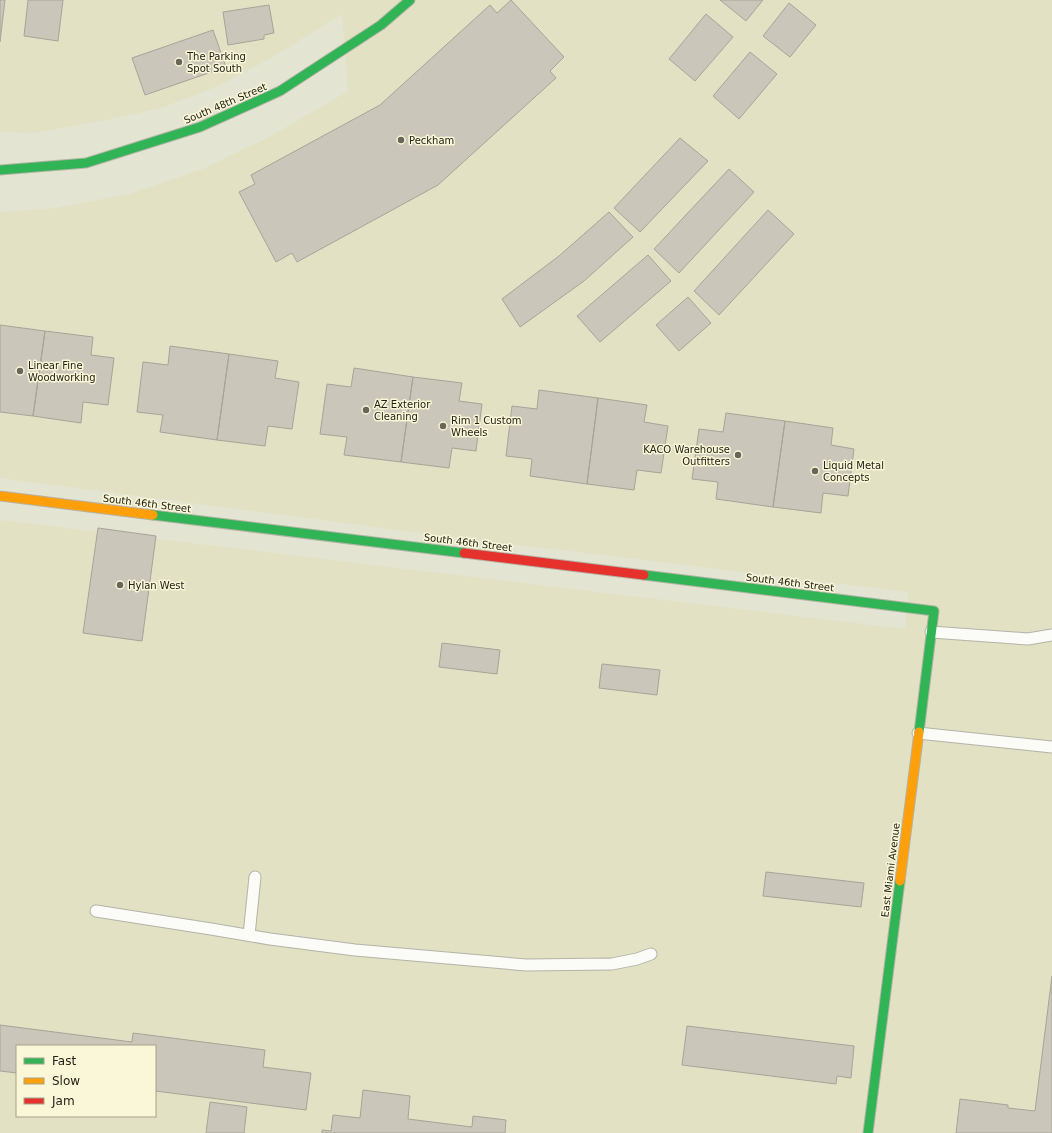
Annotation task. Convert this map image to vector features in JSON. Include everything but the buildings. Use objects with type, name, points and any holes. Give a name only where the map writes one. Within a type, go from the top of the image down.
[{"type":"street","name":"South 48th Street","points":[[0,170],[86,163],[200,127],[280,91],[382,25],[410,0]]},
{"type":"street","name":"South 46th Street","points":[[0,496],[934,611]]},
{"type":"street","name":"East Miami Avenue","points":[[868,1133],[934,611]]},
{"type":"lane","points":[[931,632],[1028,639],[1052,635]]},
{"type":"lane","points":[[918,733],[1052,747]]},
{"type":"lane","points":[[249,935],[255,877]]},
{"type":"lane","points":[[96,911],[355,950],[526,965],[612,964],[637,959],[651,954]]},
{"type":"shaded area","points":[[0,0],[1052,0],[1052,1133],[0,1133],[0,520],[905,629],[908,592],[444,536],[0,478],[0,212],[56,208],[129,194],[205,168],[271,136],[348,91],[342,14],[275,56],[218,86],[164,107],[112,119],[34,133],[0,132]]},
{"type":"traffic: fast","points":[[0,170],[86,163],[200,127],[280,91],[381,25],[410,0]]},
{"type":"traffic: fast","points":[[153,515],[464,553]]},
{"type":"traffic: fast","points":[[644,575],[934,611],[919,732]]},
{"type":"traffic: fast","points":[[868,1133],[900,881]]},
{"type":"traffic: slow","points":[[0,496],[153,515]]},
{"type":"traffic: slow","points":[[900,881],[919,732]]},
{"type":"traffic: jam","points":[[464,553],[644,575]]},
{"type":"place","name":"The Parking Spot South","points":[[179,62]]},
{"type":"place","name":"Peckham","points":[[401,140]]},
{"type":"place","name":"Linear Fine Woodworking","points":[[20,371]]},
{"type":"place","name":"AZ Exterior Cleaning","points":[[366,410]]},
{"type":"place","name":"Rim 1 Custom Wheels","points":[[443,426]]},
{"type":"place","name":"KACO Warehouse Outfitters","points":[[738,455]]},
{"type":"place","name":"Liquid Metal Concepts","points":[[815,471]]},
{"type":"place","name":"Hylan West","points":[[120,585]]}]
